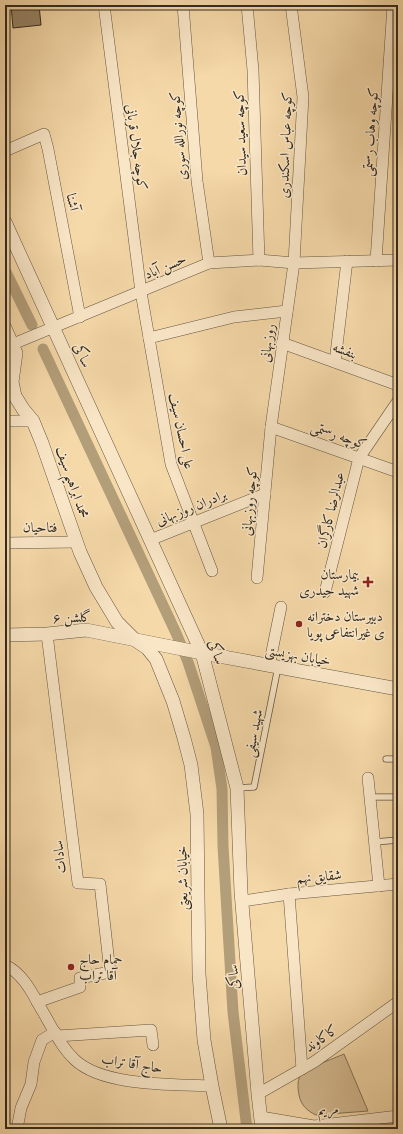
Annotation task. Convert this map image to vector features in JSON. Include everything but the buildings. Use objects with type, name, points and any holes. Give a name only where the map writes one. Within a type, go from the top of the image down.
[{"type":"street","name":"کوچه جلال قربانی","points":[[104,5],[141,292]]},
{"type":"street","name":"کوچه نورالله سوری","points":[[184,5],[197,181],[209,263]]},
{"type":"street","name":"کوچه سعید سیدان","points":[[247,5],[253,70],[260,260]]},
{"type":"street","name":"کوچه عباس اسکندری","points":[[291,5],[304,96],[294,263]]},
{"type":"street","name":"کوچه وهاب رستمی","points":[[376,260],[393,5]]},
{"type":"street","name":"آشنا","points":[[5,151],[44,134],[80,317]]},
{"type":"street","name":"ساکی","points":[[5,222],[150,540],[197,652],[237,788],[243,901],[258,1094],[262,1123]]},
{"type":"street","name":"حسن آباد","points":[[13,344],[209,263],[260,260],[294,263],[398,260]]},
{"type":"street","points":[[335,362],[347,261]]},
{"type":"street","name":"روزبهانی","points":[[271,427],[294,263]]},
{"type":"street","name":"علی احسان سیف","points":[[141,292],[171,464],[212,571]]},
{"type":"street","points":[[149,338],[234,317],[287,311]]},
{"type":"street","name":"محمد ابراهیم سیف","points":[[5,328],[16,353],[12,382],[15,396],[33,421],[76,542],[96,587],[117,622],[135,640]]},
{"type":"street","name":"بنفشه","points":[[282,344],[398,385]]},
{"type":"street","points":[[359,458],[398,401]]},
{"type":"street","points":[[5,421],[33,421]]},
{"type":"street","name":"کوچه رستمی","points":[[271,427],[398,472]]},
{"type":"street","name":"کوچه روزبهانی","points":[[258,578],[271,427]]},
{"type":"street","name":"عبدالرضا کارگران","points":[[326,592],[359,458]]},
{"type":"street","name":"برادران روزبهانی","points":[[150,540],[265,494]]},
{"type":"street","name":"فتاحیان","points":[[5,542],[76,542]]},
{"type":"street","points":[[274,666],[280,607]]},
{"type":"street","name":"گلشن ۶","points":[[5,636],[86,630],[162,645]]},
{"type":"street","name":"سادات","points":[[37,1002],[80,987],[80,978],[110,972],[100,884],[78,883],[47,634]]},
{"type":"street","name":"خیابان شریعتی","points":[[135,640],[147,648],[156,658],[173,701],[191,765],[197,821],[199,974],[204,1040],[221,1129]]},
{"type":"street","name":"خیابان بهزیستی","points":[[162,645],[398,689]]},
{"type":"street","points":[[368,778],[379,886]]},
{"type":"street","name":"شقایق نهم","points":[[243,901],[289,894],[398,884]]},
{"type":"street","points":[[289,894],[302,1069]]},
{"type":"street","name":"حاج آقا تراب","points":[[5,965],[21,977],[64,1047],[76,1061],[89,1070],[104,1076],[139,1082],[212,1086]]},
{"type":"street","name":"کاکاوند","points":[[258,1094],[314,1062],[398,1002]]},
{"type":"street","points":[[16,1129],[21,1108],[31,1084],[34,1062],[42,1040],[56,1034],[151,1030],[154,1045]]},
{"type":"street","name":"مریم","points":[[262,1123],[314,1126],[398,1116]]},
{"type":"lane","name":"شهید سیفی","points":[[237,788],[254,787],[274,666]]},
{"type":"lane","points":[[386,759],[398,759]]},
{"type":"lane","points":[[370,797],[398,797]]},
{"type":"lane","points":[[375,842],[398,840]]},
{"type":"shaded area","points":[[344,1054],[368,1111],[316,1115],[310,1112],[301,1102],[299,1095],[298,1081],[300,1076],[313,1067]]},
{"type":"waterway","points":[[5,270],[32,325]]},
{"type":"waterway","points":[[43,349],[176,633],[188,662],[216,747],[222,789],[223,846],[233,1012],[247,1129]]},
{"type":"place","name":"بیمارستان شهید حیدری","points":[[368,582]]},
{"type":"place","name":"دبیرستان دخترانه ی غیرانتفاعی پویا","points":[[299,624]]},
{"type":"place","name":"حمام حاج آقا تراب","points":[[71,967]]}]
